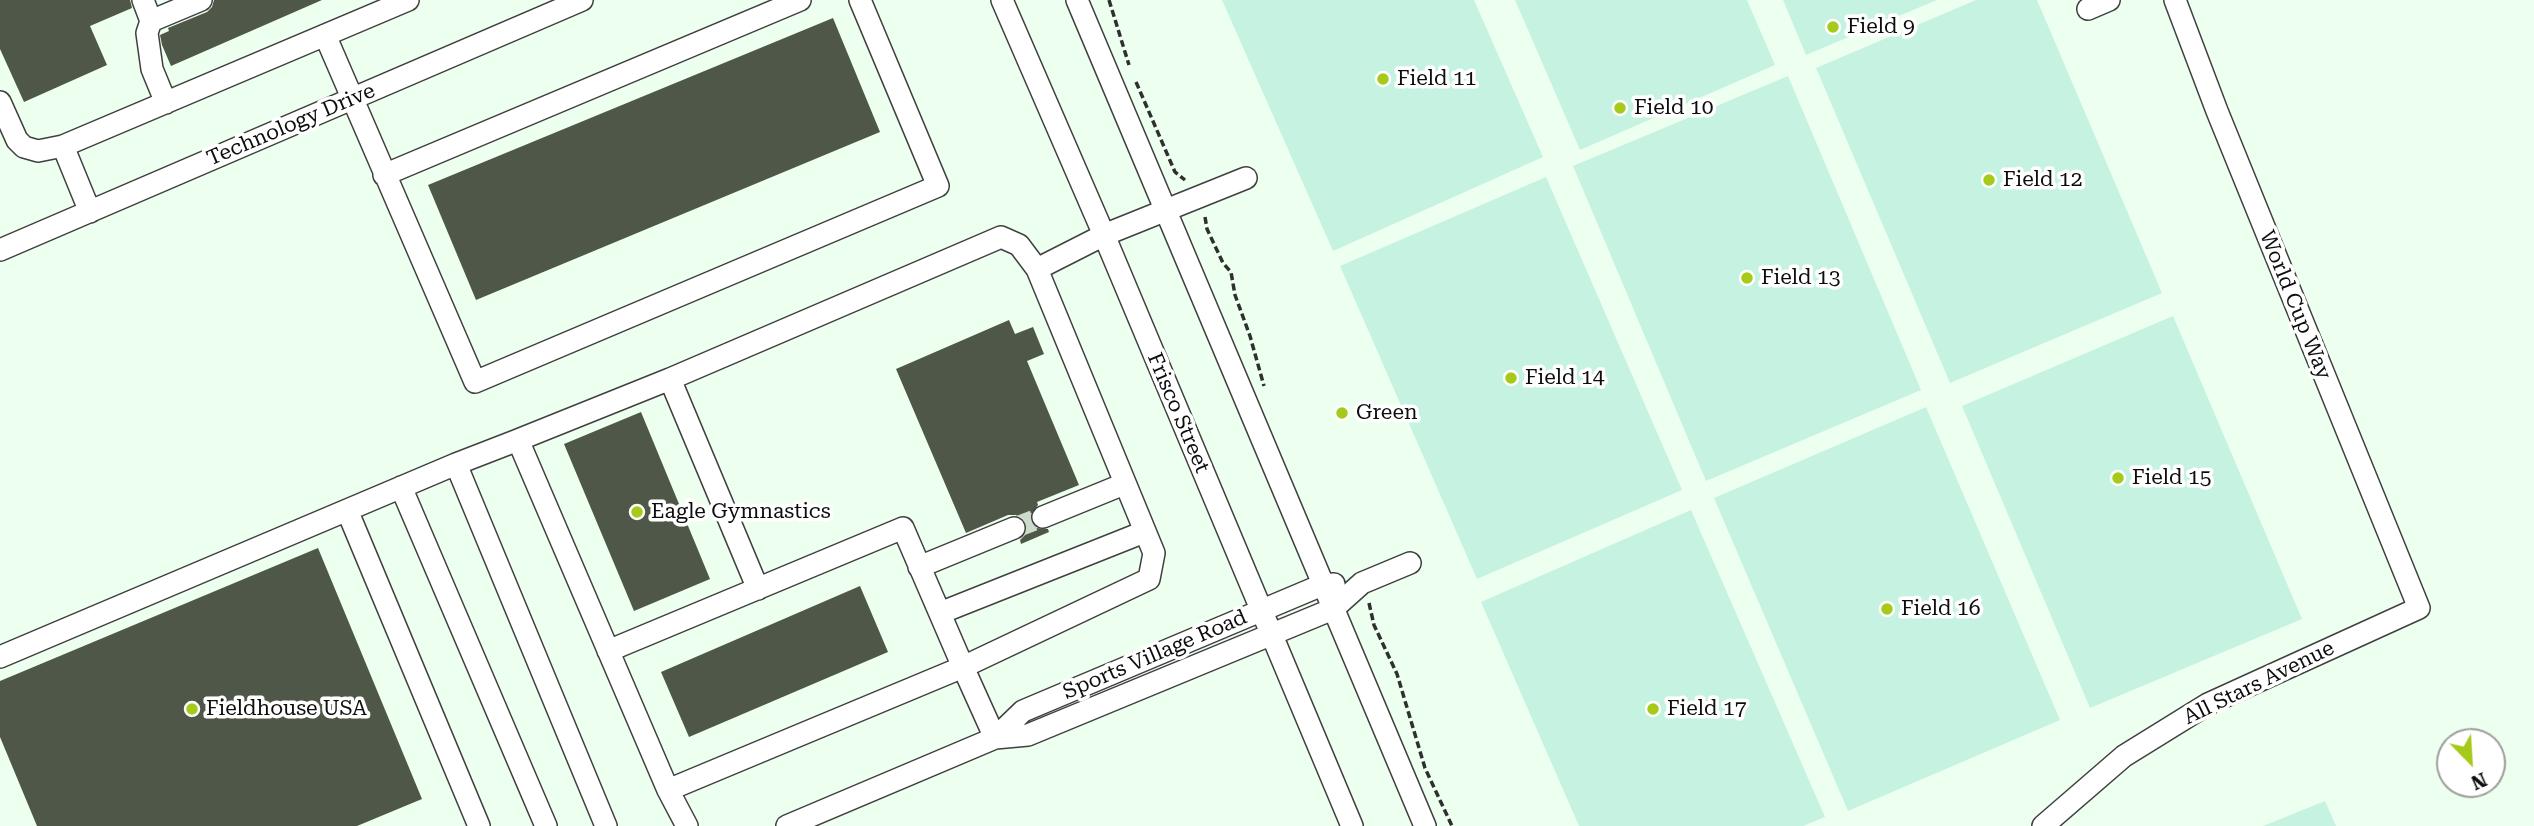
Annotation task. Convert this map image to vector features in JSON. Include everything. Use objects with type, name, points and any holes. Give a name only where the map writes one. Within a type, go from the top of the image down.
[{"type":"street","points":[[142,0],[151,21],[147,33],[152,69],[166,103]]},
{"type":"street","points":[[151,21],[201,0]]},
{"type":"street","points":[[0,102],[17,140],[24,148],[38,151],[64,146],[408,0]]},
{"type":"street","name":"Technology Drive","points":[[0,250],[582,0]]},
{"type":"street","points":[[384,175],[800,0]]},
{"type":"street","points":[[325,35],[475,382],[938,186],[860,0]]},
{"type":"street","name":"Frisco Street","points":[[1002,0],[1104,235],[1352,826]]},
{"type":"street","points":[[1077,0],[1425,826]]},
{"type":"street","points":[[2088,9],[2109,0]]},
{"type":"street","name":"World Cup Way","points":[[2175,0],[2217,111],[2419,608]]},
{"type":"street","points":[[64,146],[90,212]]},
{"type":"street","points":[[1037,269],[1104,235],[1246,178]]},
{"type":"street","points":[[0,657],[456,464],[670,379],[1001,237],[1019,245],[1037,269],[1154,553],[1149,579],[963,667],[668,790]]},
{"type":"street","points":[[670,379],[758,589]]},
{"type":"street","points":[[518,440],[668,790],[687,826]]},
{"type":"street","points":[[456,464],[606,826]]},
{"type":"street","points":[[1043,517],[1124,484]]},
{"type":"street","points":[[401,487],[546,826]]},
{"type":"street","points":[[347,510],[479,826]]},
{"type":"street","points":[[608,651],[902,528],[995,738]]},
{"type":"street","points":[[919,567],[1014,528]]},
{"type":"street","points":[[940,613],[1144,531]]},
{"type":"street","points":[[1322,584],[1362,583],[1410,563]]},
{"type":"street","name":"Sports Village Road","points":[[787,826],[811,821],[995,738],[1028,735],[1333,609],[1362,583]]},
{"type":"street","name":"Sports Village Road","points":[[995,738],[1023,711],[1322,584]]},
{"type":"street","name":"All Stars Avenue","points":[[2043,826],[2124,756],[2208,704],[2419,608]]},
{"type":"path","points":[[1109,0],[1129,66]]},
{"type":"path","points":[[1134,78],[1175,172],[1188,182],[1198,197],[1207,229],[1223,263],[1231,272],[1235,295],[1268,397]]},
{"type":"path","points":[[1362,583],[1374,625],[1397,674],[1425,768],[1452,826]]},
{"type":"green space","name":"Field 11","points":[[1222,0],[1474,0],[1543,157],[1333,251]]},
{"type":"green space","name":"Field 10","points":[[1515,0],[1747,0],[1775,65],[1580,150]]},
{"type":"green space","name":"Field 9","points":[[1783,0],[1937,0],[1806,55]]},
{"type":"green space","name":"Field 12","points":[[1976,0],[2037,0],[2162,293],[1950,383],[1816,68]]},
{"type":"green space","name":"Field 13","points":[[1788,76],[1921,390],[1706,481],[1573,166]]},
{"type":"green space","name":"Field 14","points":[[1546,177],[1682,490],[1477,579],[1340,266]]},
{"type":"green space","name":"Field 15","points":[[2173,316],[2302,619],[2090,708],[1962,406]]},
{"type":"green space","name":"Field 16","points":[[1926,407],[2060,720],[1848,811],[1714,498]]},
{"type":"green space","name":"Field 17","points":[[1691,510],[1825,817],[1803,826],[1579,826],[1481,602]]},
{"type":"green space","points":[[2325,801],[2336,826],[2263,826]]},
{"type":"building","points":[[0,0],[130,0],[132,8],[90,26],[107,65],[24,102],[0,49]]},
{"type":"building","points":[[214,0],[322,0],[171,66],[160,35],[169,31],[168,28],[207,12]]},
{"type":"building","points":[[833,18],[880,132],[476,300],[428,185]]},
{"type":"building","points":[[1009,320],[1015,334],[1033,327],[1044,354],[1027,361],[1079,485],[1037,502],[1038,505],[1030,515],[1031,523],[1036,528],[1048,529],[1049,532],[1021,544],[1026,524],[1016,515],[1008,515],[966,533],[896,369]]},
{"type":"building","name":"Eagle Gymnastics","points":[[641,412],[710,579],[634,611],[564,444]]},
{"type":"building","name":"Fieldhouse USA","points":[[318,548],[422,799],[357,826],[37,826],[0,737],[0,681]]},
{"type":"building","points":[[860,586],[888,652],[689,737],[661,672]]},
{"type":"tunnel","points":[[1014,528],[1043,517]]},
{"type":"place","name":"Field 9","points":[[1833,27]]},
{"type":"place","name":"Field 11","points":[[1383,79]]},
{"type":"place","name":"Field 10","points":[[1620,108]]},
{"type":"place","name":"Field 12","points":[[1989,180]]},
{"type":"place","name":"Field 13","points":[[1747,278]]},
{"type":"place","name":"Field 14","points":[[1511,378]]},
{"type":"place","name":"Green","points":[[1342,413]]},
{"type":"place","name":"Field 15","points":[[2118,478]]},
{"type":"place","name":"Eagle Gymnastics","points":[[637,512]]},
{"type":"place","name":"Field 16","points":[[1887,609]]},
{"type":"place","name":"Fieldhouse USA","points":[[192,709]]},
{"type":"place","name":"Field 17","points":[[1653,709]]}]
